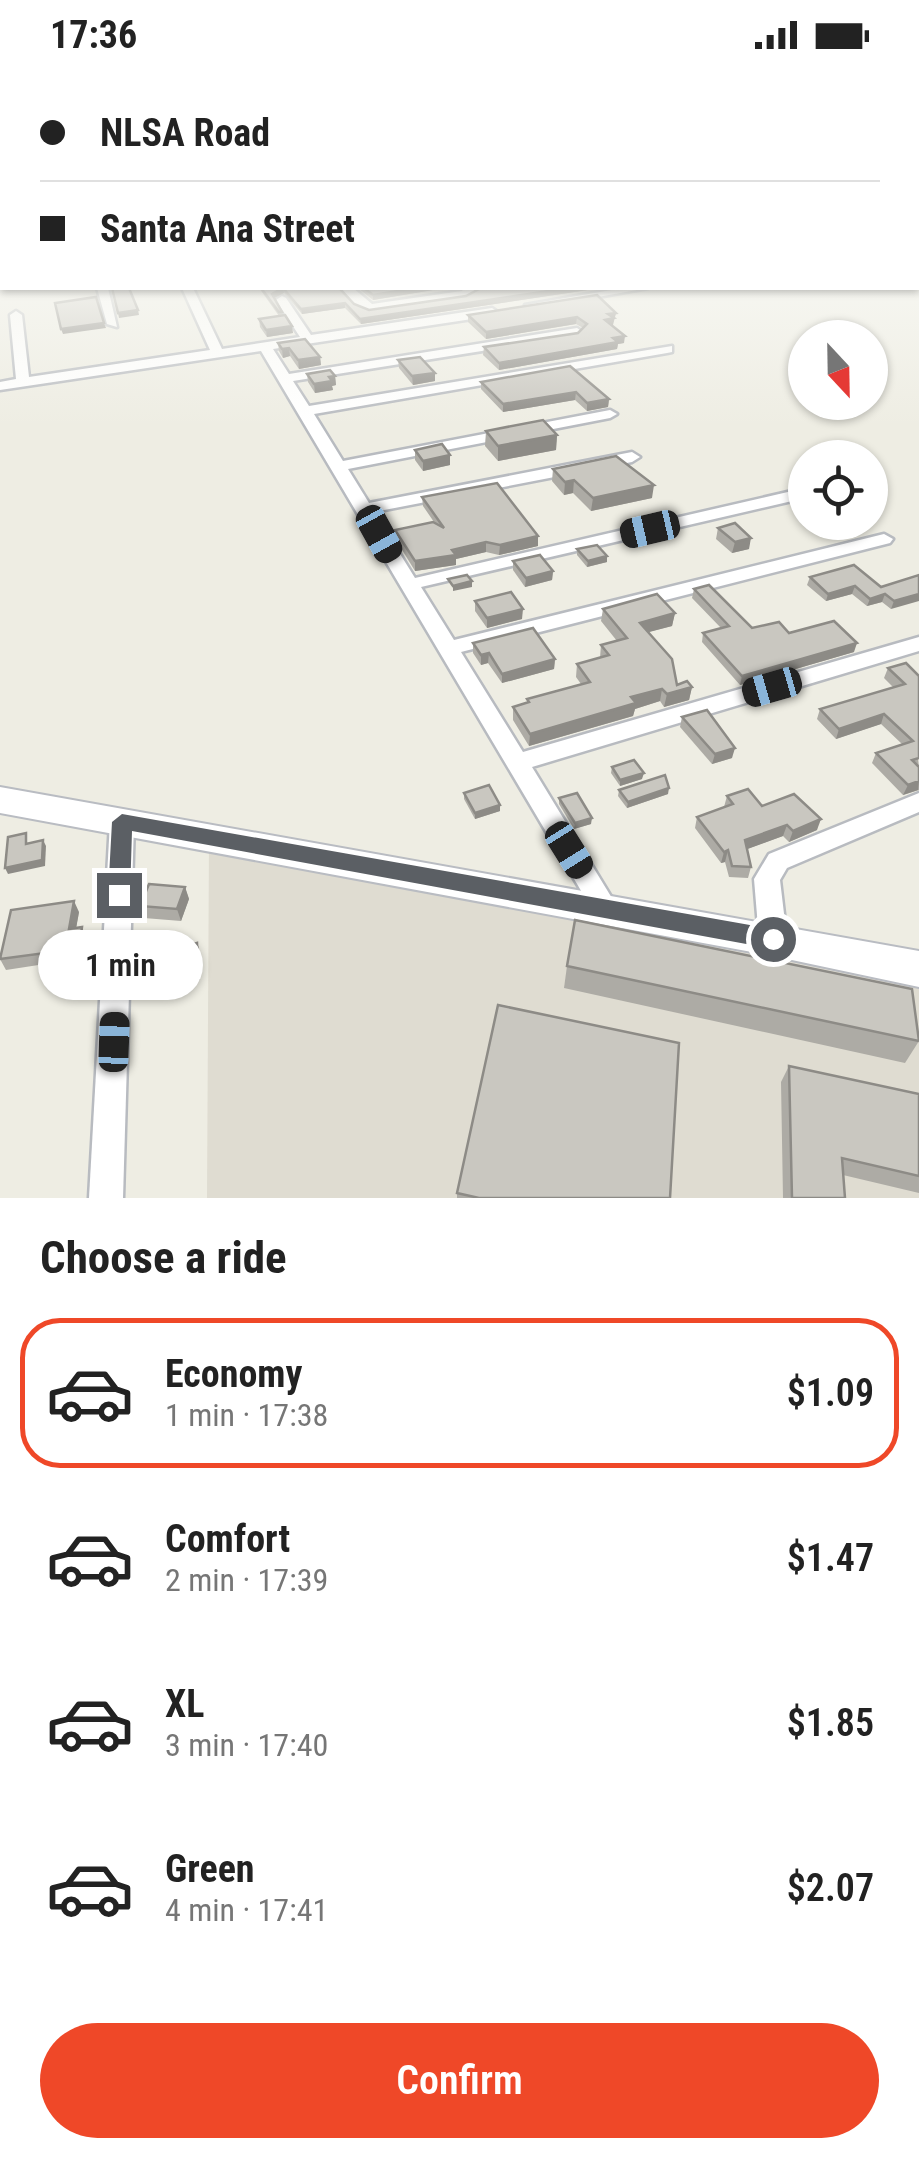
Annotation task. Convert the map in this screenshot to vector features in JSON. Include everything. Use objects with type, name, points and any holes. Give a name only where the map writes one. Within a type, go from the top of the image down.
[{"type":"main road","points":[[0,800],[773,939],[919,970]]},
{"type":"street","points":[[17,322],[22,383]]},
{"type":"street","points":[[203,322],[218,353]]},
{"type":"street","points":[[296,322],[308,340]]},
{"type":"street","points":[[0,386],[429,322]]},
{"type":"street","points":[[286,378],[577,332]]},
{"type":"street","points":[[265,346],[605,908]]},
{"type":"street","points":[[306,411],[666,350]]},
{"type":"street","points":[[340,466],[610,414]]},
{"type":"street","points":[[365,509],[632,457]]},
{"type":"street","points":[[407,585],[788,497]]},
{"type":"street","points":[[446,649],[880,540]]},
{"type":"street","points":[[514,763],[919,644]]},
{"type":"street","points":[[773,939],[767,879],[778,861],[919,802]]},
{"type":"street","points":[[106,1198],[122,822]]},
{"type":"shaded area","points":[[209,842],[919,975],[919,1198],[207,1198]]},
{"type":"building","points":[[59,322],[104,323],[61,329]]},
{"type":"building","points":[[261,322],[289,322],[292,326],[266,330]]},
{"type":"building","points":[[475,322],[549,322],[486,332]]},
{"type":"building","points":[[584,322],[607,322],[625,336],[613,338],[618,342],[499,363],[484,347],[578,333],[587,324]]},
{"type":"building","points":[[305,339],[320,357],[298,360],[289,348],[282,349],[278,343]]},
{"type":"building","points":[[420,357],[435,373],[412,376],[398,360]]},
{"type":"building","points":[[570,366],[609,399],[587,403],[576,392],[503,404],[481,382]]},
{"type":"building","points":[[330,370],[335,376],[329,377],[332,381],[314,384],[307,374]]},
{"type":"building","points":[[543,420],[557,435],[498,446],[486,431]]},
{"type":"building","points":[[442,444],[450,455],[423,461],[415,450]]},
{"type":"building","points":[[616,456],[654,485],[593,498],[574,480],[565,482],[553,469]]},
{"type":"building","points":[[497,483],[538,536],[500,545],[486,542],[452,550],[456,555],[415,561],[395,530],[433,522],[444,528],[422,497]]},
{"type":"building","points":[[735,523],[751,538],[735,542],[718,528]]},
{"type":"building","points":[[597,545],[607,556],[588,561],[577,549]]},
{"type":"building","points":[[540,555],[553,571],[526,578],[513,561]]},
{"type":"building","points":[[854,565],[881,587],[919,575],[919,594],[894,601],[885,594],[870,599],[855,586],[828,594],[810,577]]},
{"type":"building","points":[[467,575],[472,581],[453,586],[448,579]]},
{"type":"building","points":[[709,585],[752,628],[779,622],[789,633],[834,621],[857,643],[742,676],[703,633],[729,626],[694,589]]},
{"type":"building","points":[[511,592],[523,609],[487,618],[475,601]]},
{"type":"building","points":[[657,594],[675,613],[640,623],[672,659],[677,685],[687,681],[692,687],[631,697],[636,703],[530,734],[513,707],[529,702],[527,699],[590,682],[577,664],[609,655],[601,645],[627,638],[603,609]]},
{"type":"building","points":[[533,628],[555,659],[502,674],[489,653],[481,655],[473,643]]},
{"type":"building","points":[[906,663],[919,676],[919,758],[912,760],[919,767],[919,781],[908,785],[876,753],[913,741],[884,714],[839,729],[820,709],[905,684],[888,668]]},
{"type":"building","points":[[707,710],[735,748],[715,754],[682,717]]},
{"type":"building","points":[[634,760],[644,773],[620,780],[612,767]]},
{"type":"building","points":[[665,775],[669,788],[628,802],[619,790]]},
{"type":"building","points":[[489,785],[500,805],[475,813],[464,793]]},
{"type":"building","points":[[748,789],[762,806],[794,794],[821,819],[793,831],[787,825],[745,840],[751,867],[732,866],[728,850],[724,852],[697,817],[733,804],[727,796]]},
{"type":"building","points":[[577,793],[592,818],[575,823],[559,798]]},
{"type":"building","points":[[26,833],[26,844],[43,840],[42,860],[5,868],[8,837]]},
{"type":"building","points":[[149,884],[185,887],[177,909],[140,906]]},
{"type":"building","points":[[74,901],[69,929],[82,927],[80,942],[53,947],[53,952],[0,959],[11,910]]},
{"type":"building","points":[[575,920],[912,989],[919,1041],[567,966]]},
{"type":"building","points":[[197,943],[198,974],[161,981],[161,954]]},
{"type":"building","points":[[498,1005],[679,1043],[670,1198],[479,1198],[457,1193]]},
{"type":"building","points":[[789,1066],[919,1094],[919,1176],[842,1158],[845,1198],[792,1198]]},
{"type":"route","points":[[119,895],[122,822],[773,939]]}]
